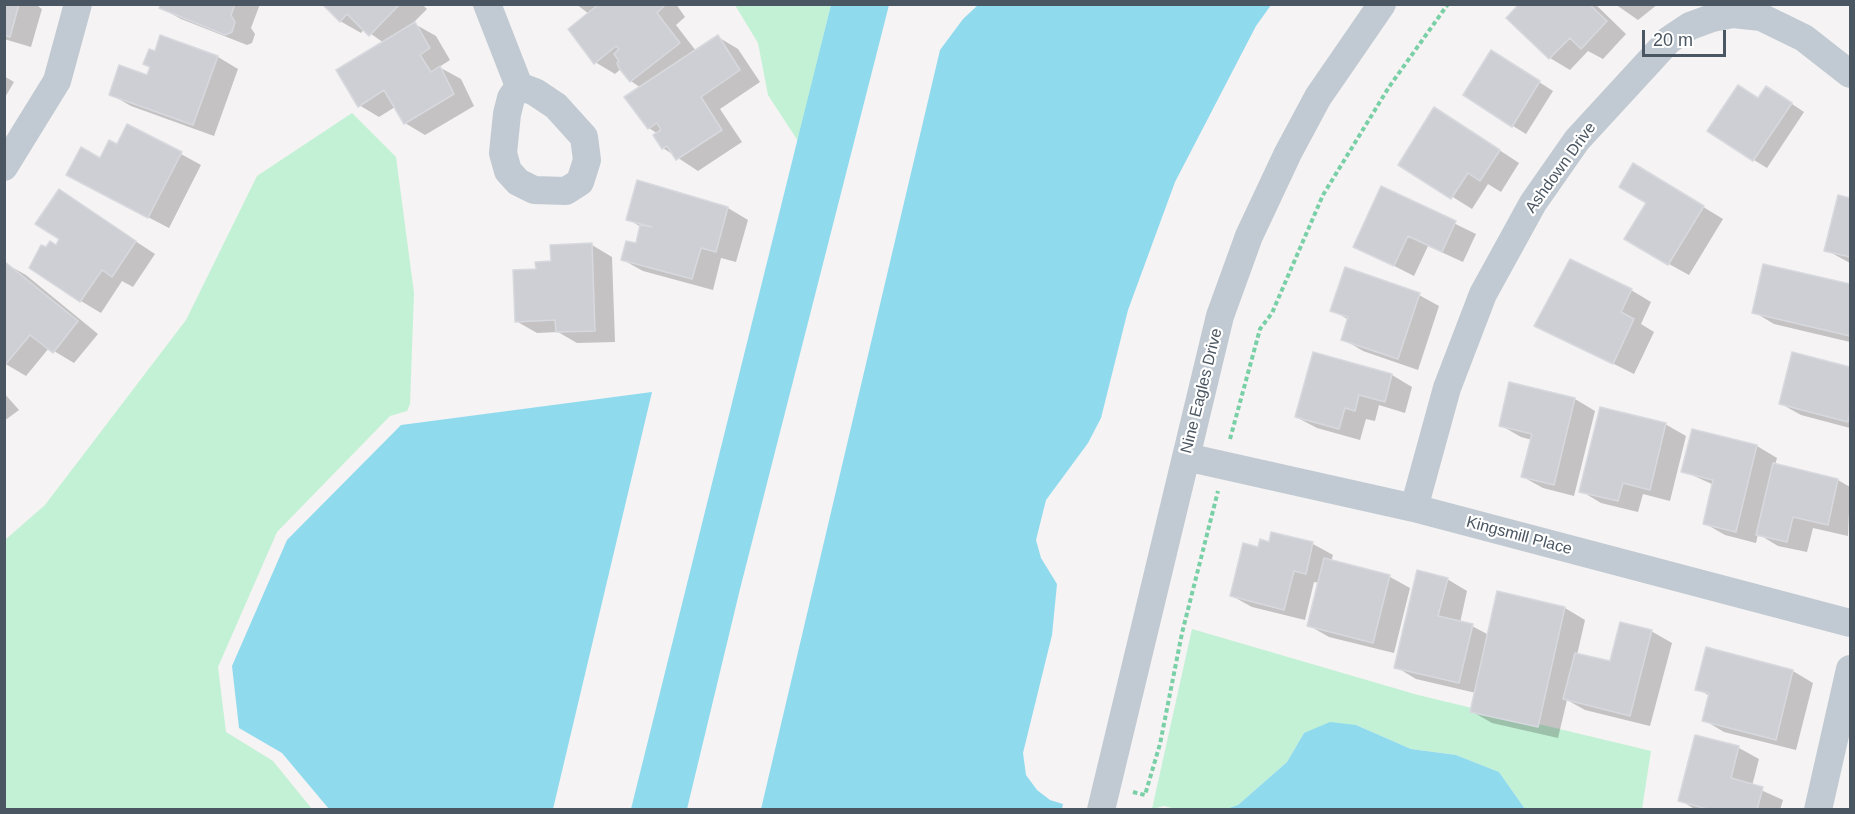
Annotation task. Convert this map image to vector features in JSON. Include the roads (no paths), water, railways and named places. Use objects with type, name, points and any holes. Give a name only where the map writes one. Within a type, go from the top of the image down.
[{"type":"street","points":[[4,167],[57,81],[78,4]]},
{"type":"street","points":[[488,4],[519,86]]},
{"type":"street","name":"Nine Eagles Drive","points":[[1101,810],[1220,316],[1249,236],[1318,97],[1382,4]]},
{"type":"street","name":"Ashdown Drive","points":[[1414,508],[1447,388],[1483,294],[1533,203],[1577,140],[1669,40],[1690,26],[1712,18],[1733,14],[1761,16],[1804,38],[1851,74]]},
{"type":"street","name":"Kingsmill Place","points":[[1186,457],[1414,508],[1851,623]]},
{"type":"street","points":[[1818,810],[1851,669]]},
{"type":"water","points":[[831,5],[889,5],[740,589],[687,809],[631,809]]},
{"type":"water","points":[[978,5],[1271,5],[1256,26],[1175,182],[1128,310],[1101,418],[1088,443],[1046,500],[1036,540],[1041,558],[1057,584],[1052,635],[1023,753],[1026,775],[1037,790],[1050,800],[1063,804],[1062,809],[761,809],[940,50],[963,19]]},
{"type":"water","points":[[652,392],[553,809],[329,809],[282,753],[239,728],[232,666],[287,540],[401,425]]},
{"type":"water","points":[[1330,722],[1356,725],[1411,749],[1456,755],[1499,772],[1525,809],[1227,809],[1238,805],[1287,762],[1304,733]]}]
